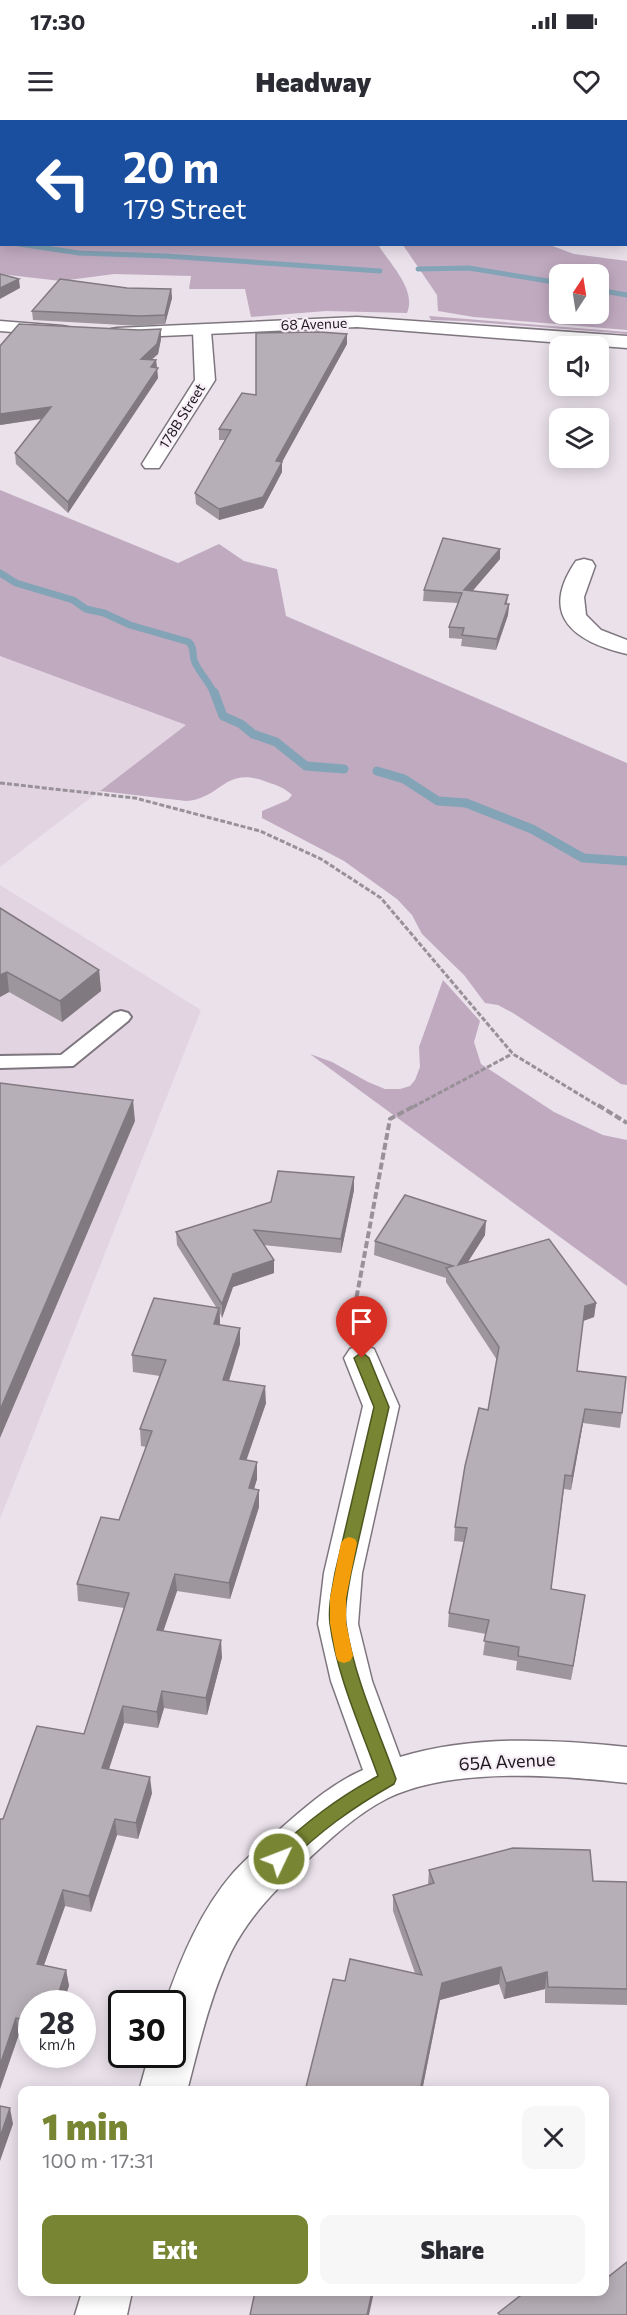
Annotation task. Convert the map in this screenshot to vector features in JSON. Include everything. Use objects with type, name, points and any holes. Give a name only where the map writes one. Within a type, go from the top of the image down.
[{"type":"street","name":"68 Avenue","points":[[98,332],[202,331],[301,323],[357,322],[627,342]]},
{"type":"street","points":[[0,326],[78,332]]},
{"type":"street","name":"178B Street","points":[[152,464],[205,380],[202,331]]},
{"type":"street","points":[[584,566],[573,597],[572,608],[576,620],[596,637],[627,647]]},
{"type":"street","points":[[362,1358],[381,1407],[338,1598],[338,1623],[347,1666],[387,1779]]},
{"type":"street","name":"65A Avenue","points":[[164,2086],[182,2020],[210,1947],[248,1888],[309,1831],[345,1803],[387,1779],[444,1765],[573,1758],[627,1765]]},
{"type":"street","points":[[101,2315],[106,2296]]},
{"type":"lane","points":[[0,1062],[66,1062],[121,1017]]},
{"type":"path","points":[[0,783],[147,801],[260,831],[321,859],[381,898],[513,1054],[627,1123]]},
{"type":"path","points":[[362,1358],[356,1300],[390,1119],[513,1054]]},
{"type":"shaded area","points":[[0,246],[379,246],[401,278],[409,304],[407,313],[326,311],[251,317],[245,289],[189,289],[191,276],[114,274],[61,281],[0,274]]},
{"type":"shaded area","points":[[404,246],[553,246],[574,254],[627,261],[627,330],[556,324],[609,324],[609,264],[549,264],[549,323],[474,317],[438,311],[437,295]]},
{"type":"shaded area","points":[[429,316],[627,332],[627,334],[431,320]]},
{"type":"shaded area","points":[[0,490],[178,563],[219,544],[244,561],[277,569],[286,616],[627,763],[627,1085],[621,1084],[513,1013],[498,1005],[485,1003],[464,975],[422,934],[412,915],[397,899],[344,861],[262,818],[262,811],[288,800],[292,795],[283,789],[253,778],[241,777],[198,799],[186,801],[100,791],[186,725],[0,656]]},
{"type":"shaded area","points":[[0,656],[186,725],[0,867]]},
{"type":"shaded area","points":[[0,885],[201,1010],[0,1519]]},
{"type":"shaded area","points":[[443,980],[480,1021],[474,1042],[481,1064],[554,1112],[603,1135],[627,1140],[627,1286],[310,1054],[332,1062],[385,1089],[410,1086],[420,1067],[419,1047]]},
{"type":"building","points":[[0,274],[19,279],[0,288]]},
{"type":"building","points":[[60,279],[127,288],[171,289],[165,315],[32,311]]},
{"type":"building","points":[[19,324],[161,329],[157,344],[141,359],[156,360],[151,367],[158,368],[68,502],[15,453],[51,407],[0,414],[0,346]]},
{"type":"building","points":[[256,333],[347,334],[276,461],[282,462],[263,497],[219,509],[195,493],[231,430],[219,429],[242,393],[256,395]]},
{"type":"building","points":[[443,538],[500,549],[464,590],[508,595],[505,604],[509,604],[497,639],[462,635],[464,628],[449,627],[462,593],[424,590]]},
{"type":"building","points":[[0,908],[99,970],[60,1001],[7,972],[0,975]]},
{"type":"building","points":[[0,1083],[133,1100],[0,1410]]},
{"type":"building","points":[[278,1171],[354,1177],[341,1239],[254,1230],[274,1260],[233,1274],[222,1304],[176,1232],[271,1202]]},
{"type":"building","points":[[405,1195],[486,1221],[458,1265],[549,1239],[596,1303],[585,1306],[577,1371],[626,1377],[622,1413],[585,1409],[572,1476],[565,1475],[551,1589],[585,1595],[573,1666],[518,1656],[519,1647],[484,1641],[489,1620],[449,1613],[467,1528],[455,1527],[465,1466],[479,1408],[488,1410],[499,1347],[446,1268],[453,1266],[375,1241]]},
{"type":"building","points":[[154,1298],[219,1308],[214,1324],[240,1328],[223,1380],[265,1386],[240,1459],[257,1462],[249,1488],[259,1490],[229,1583],[175,1574],[157,1630],[221,1640],[206,1698],[162,1691],[157,1712],[123,1706],[102,1768],[150,1777],[136,1823],[115,1819],[89,1896],[63,1890],[37,1964],[66,1970],[60,1990],[18,1990],[18,2018],[16,2018],[0,2065],[0,1819],[3,1819],[37,1726],[84,1734],[129,1593],[77,1584],[101,1517],[119,1520],[152,1431],[140,1429],[166,1360],[132,1355]]},
{"type":"building","points":[[513,1848],[590,1850],[593,1881],[627,1882],[627,1989],[548,1987],[547,1972],[506,1983],[501,1967],[442,1983],[421,2086],[306,2086],[333,1979],[345,1981],[350,1959],[422,1975],[393,1895],[434,1883],[429,1870]]},
{"type":"building","points":[[0,2106],[10,2108],[0,2137]]},
{"type":"building","points":[[627,2262],[627,2315],[500,2315],[498,2313],[520,2296],[609,2296],[609,2276]]},
{"type":"building","points":[[254,2296],[371,2296],[367,2315],[250,2315]]},
{"type":"waterway","points":[[32,246],[79,253],[165,256],[380,271]]},
{"type":"waterway","points":[[418,269],[469,268],[549,281]]},
{"type":"waterway","points":[[609,292],[627,295]]},
{"type":"waterway","points":[[0,573],[16,583],[73,600],[86,609],[104,613],[130,625],[189,642],[193,649],[194,660],[214,694]]},
{"type":"waterway","points":[[214,692],[223,716],[241,724],[253,734],[276,742],[306,766],[344,769]]},
{"type":"waterway","points":[[377,771],[404,779],[438,801],[466,803],[532,829],[583,858],[627,861]]},
{"type":"slow traffic","points":[[344,1656],[338,1623],[338,1598],[349,1543]]},
{"type":"route","points":[[279,1859],[309,1831],[345,1803],[387,1779],[347,1666],[338,1623],[338,1598],[381,1407],[376,1389],[362,1358]]}]
